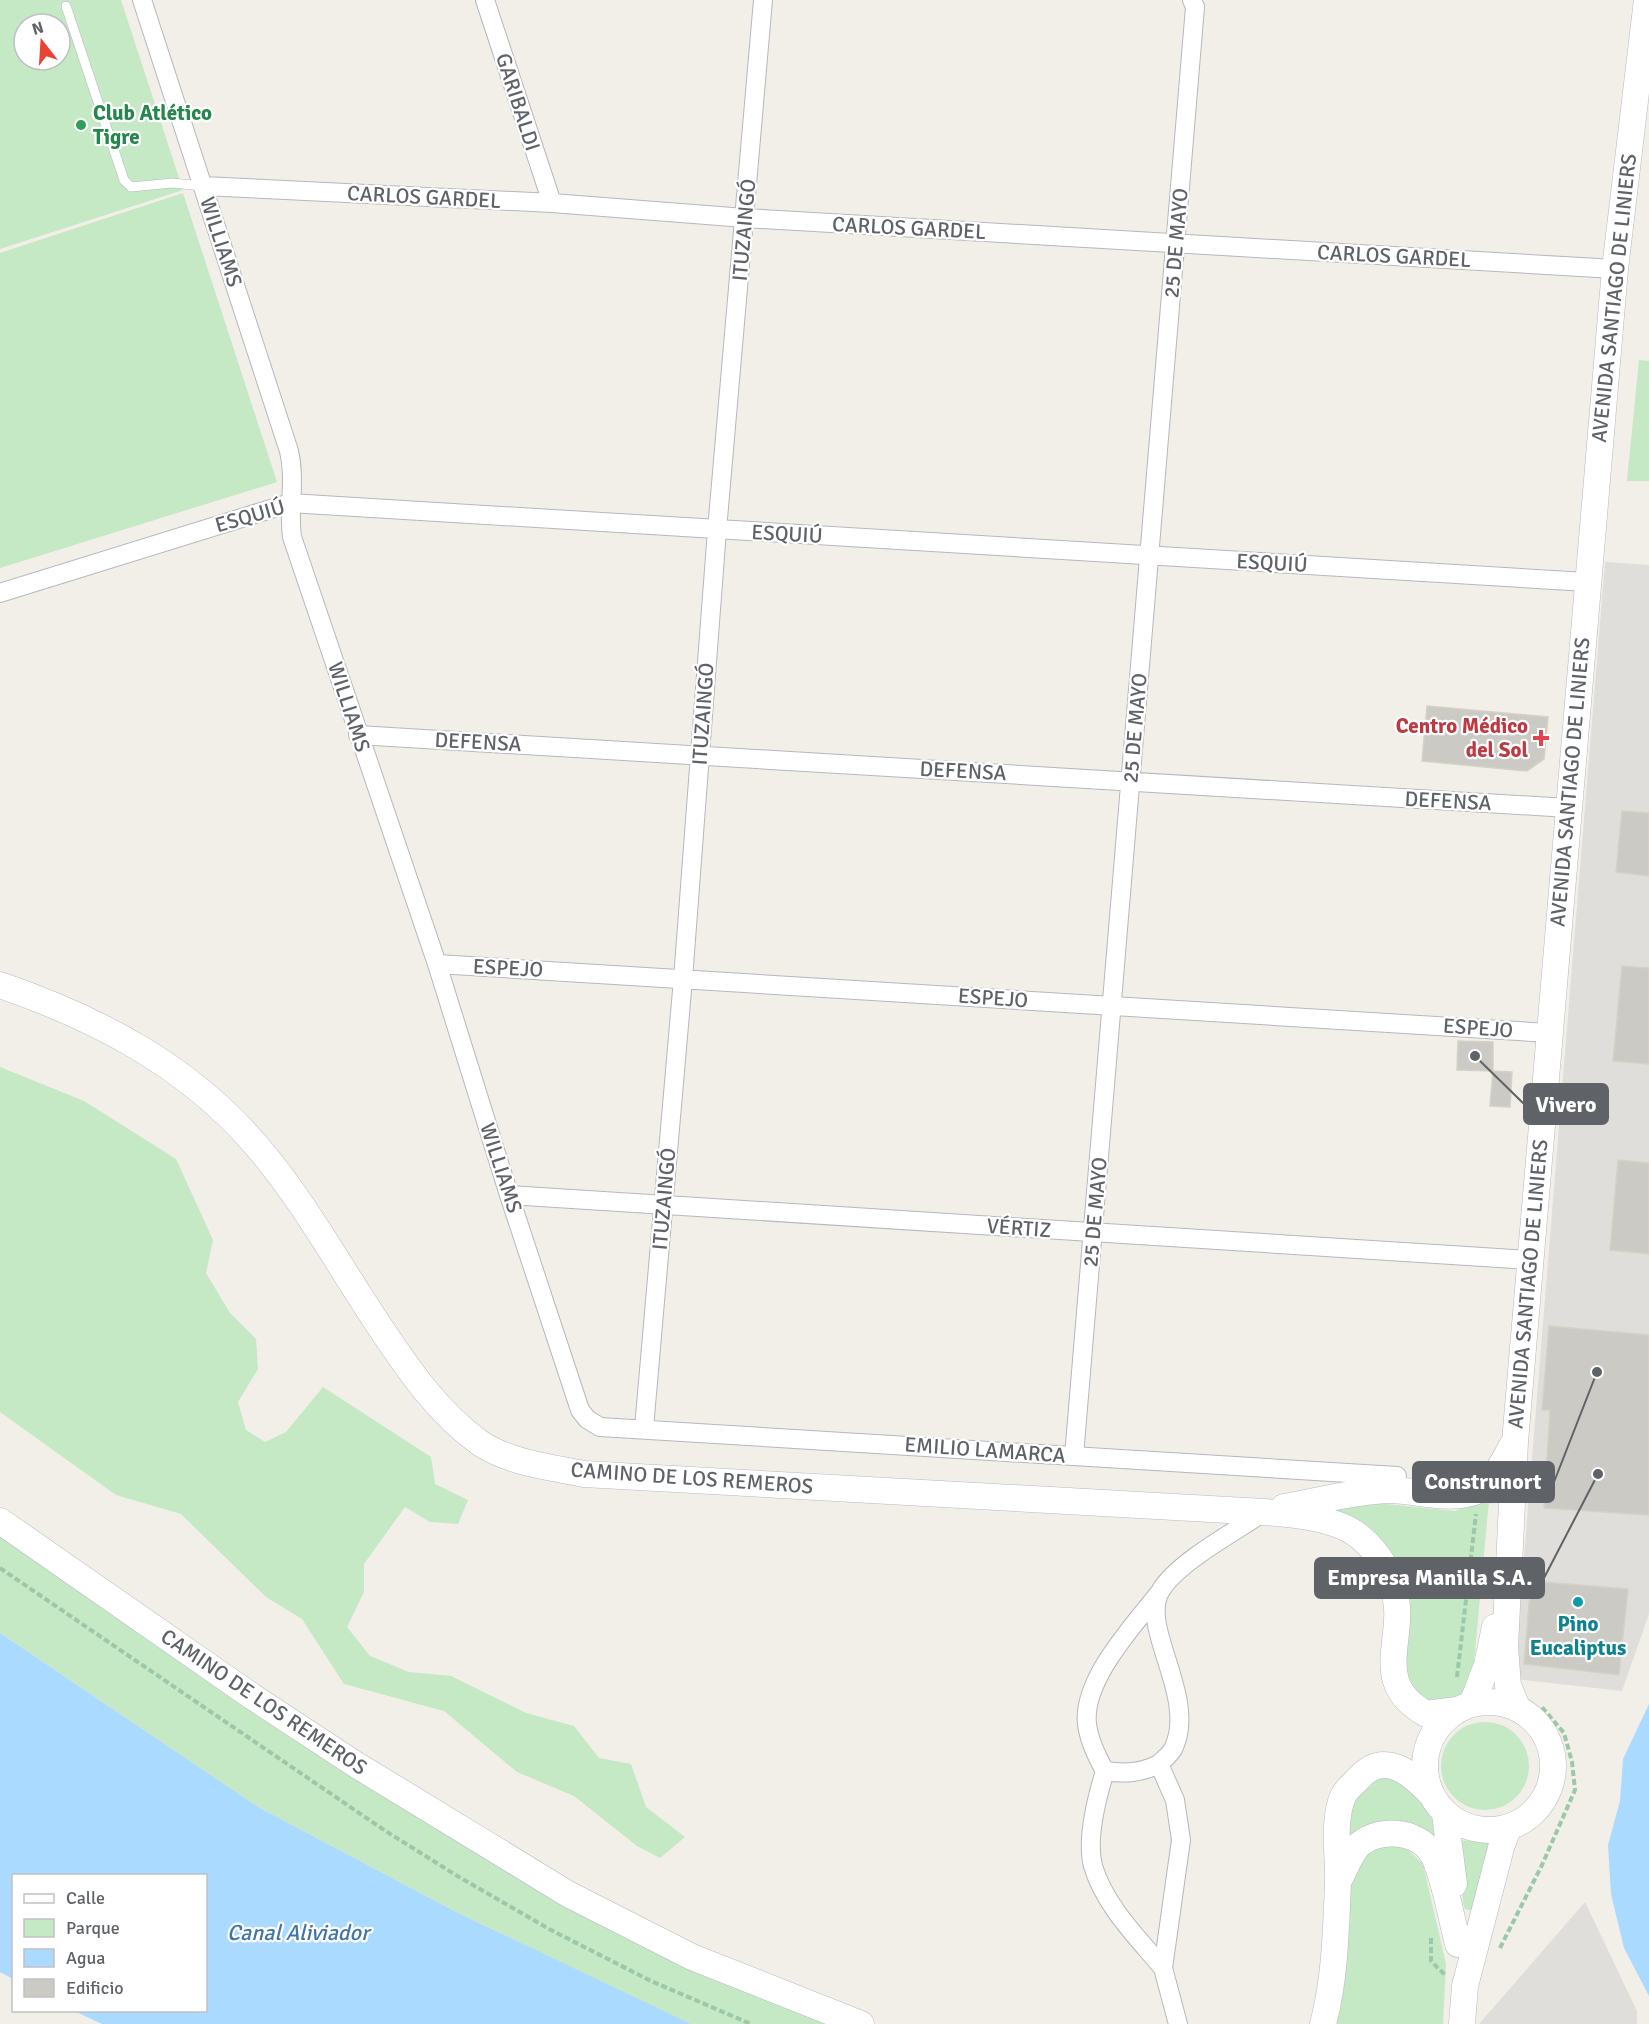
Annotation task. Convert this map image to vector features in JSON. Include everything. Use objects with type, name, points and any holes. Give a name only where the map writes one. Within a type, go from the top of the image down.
[{"type":"main road","name":"AVENIDA SANTIAGO DE LINIERS","points":[[1527,1704],[1508,1686],[1505,1647],[1515,1442],[1615,269],[1647,0]]},
{"type":"main road","name":"CAMINO DE LOS REMEROS","points":[[0,985],[56,1004],[105,1028],[147,1052],[206,1095],[256,1145],[294,1195],[398,1355],[438,1406],[482,1444],[529,1464],[584,1474],[1306,1516],[1338,1525],[1360,1537],[1374,1550],[1387,1570],[1396,1598],[1396,1681],[1408,1702],[1426,1714],[1461,1700]]},
{"type":"main road","name":"CAMINO DE LOS REMEROS","points":[[1264,1512],[1359,1493],[1390,1490],[1457,1495],[1478,1491],[1494,1475],[1515,1442]]},
{"type":"main road","name":"CAMINO DE LOS REMEROS","points":[[0,1521],[253,1697],[355,1764],[568,1894],[692,1957],[861,2024]]},
{"type":"main road","name":"AVENIDA SANTIAGO DE LINIERS","points":[[1461,1700],[1487,1665],[1508,1565]]},
{"type":"main road","points":[[1430,1793],[1425,1766],[1431,1737],[1461,1700],[1527,1704],[1547,1739],[1553,1760],[1551,1781],[1543,1801],[1528,1816],[1509,1827],[1476,1829],[1445,1814]]},
{"type":"main road","points":[[1323,2024],[1329,2001],[1338,1883],[1339,1813],[1344,1794],[1361,1774],[1372,1767],[1388,1765],[1402,1768],[1430,1793],[1445,1814],[1451,1841],[1458,1944]]},
{"type":"main road","points":[[1462,2024],[1465,1986],[1502,1844],[1509,1827]]},
{"type":"main road","points":[[1338,1883],[1358,1845],[1377,1835],[1397,1832],[1418,1840],[1435,1857],[1458,1944],[1465,1986]]},
{"type":"street","name":"WILLIAMS","points":[[142,0],[289,451],[294,471],[290,503],[292,537],[437,964],[509,1195],[580,1410]]},
{"type":"street","name":"GARIBALDI","points":[[484,0],[552,203]]},
{"type":"street","name":"ITUZAINGÓ","points":[[644,1428],[683,979],[717,530],[763,0]]},
{"type":"street","name":"25 DE MAYO","points":[[1074,1456],[1176,243],[1195,7],[1192,0]]},
{"type":"street","name":"CARLOS GARDEL","points":[[203,186],[552,203],[745,218],[1615,269]]},
{"type":"street","name":"ESQUIÚ","points":[[0,593],[290,503],[1587,582]]},
{"type":"street","name":"DEFENSA","points":[[358,735],[1568,808]]},
{"type":"street","name":"ESPEJO","points":[[437,964],[1549,1033]]},
{"type":"street","name":"VÉRTIZ","points":[[509,1195],[1530,1260]]},
{"type":"street","name":"EMILIO LAMARCA","points":[[580,1410],[587,1419],[600,1427],[1397,1476]]},
{"type":"street","points":[[1163,1968],[1118,1913],[1105,1893],[1093,1865],[1095,1804],[1105,1771],[1095,1753],[1087,1722],[1091,1698],[1103,1669],[1121,1641],[1161,1589],[1180,1569],[1264,1512]]},
{"type":"street","points":[[1105,1771],[1125,1774],[1146,1771],[1159,1764],[1174,1749],[1180,1720],[1180,1703],[1156,1618],[1156,1602],[1161,1589]]},
{"type":"street","points":[[1159,1764],[1175,1800],[1181,1840],[1163,1968],[1178,2024]]},
{"type":"lane","points":[[66,6],[124,180],[131,187],[172,183],[203,186]]},
{"type":"path","points":[[1461,1700],[1477,1508]]},
{"type":"path","points":[[0,1568],[384,1830],[459,1876],[569,1939],[651,1981],[751,2024]]},
{"type":"path","points":[[1496,1956],[1542,1865],[1575,1790],[1572,1761],[1564,1733],[1527,1704]]},
{"type":"shaded area","points":[[1605,562],[1649,565],[1649,1614],[1622,1691],[1514,1679]]},
{"type":"shaded area","points":[[1585,1902],[1637,2011],[1637,2024],[1479,2024]]},
{"type":"green space","name":"Club Atlético Tigre","points":[[0,0],[121,0],[183,190],[0,249]]},
{"type":"green space","points":[[183,193],[277,482],[0,568],[0,253]]},
{"type":"green space","points":[[1639,360],[1649,361],[1649,481],[1627,481]]},
{"type":"green space","points":[[0,1067],[84,1101],[176,1159],[213,1240],[206,1273],[230,1313],[256,1339],[258,1369],[238,1402],[246,1430],[265,1442],[286,1432],[323,1387],[431,1457],[435,1484],[468,1500],[458,1524],[430,1522],[405,1507],[364,1564],[364,1592],[347,1627],[370,1656],[409,1672],[451,1676],[526,1713],[574,1726],[599,1758],[631,1764],[646,1807],[685,1837],[660,1858],[637,1846],[574,1796],[517,1772],[444,1711],[344,1684],[302,1619],[266,1597],[181,1514],[116,1495],[0,1412]]},
{"type":"green space","points":[[1489,1500],[1472,1684],[1463,1696],[1443,1706],[1419,1699],[1403,1673],[1405,1618],[1334,1513],[1337,1506],[1377,1503],[1454,1511]]},
{"type":"green space","points":[[0,1535],[258,1715],[830,2024],[691,2024],[458,1913],[258,1807],[0,1633]]},
{"type":"green space","points":[[1485,1722],[1502,1725],[1516,1735],[1526,1749],[1529,1766],[1526,1783],[1516,1797],[1502,1807],[1485,1810],[1468,1807],[1454,1797],[1444,1783],[1441,1766],[1444,1749],[1454,1735],[1468,1725]]},
{"type":"green space","points":[[1380,1776],[1400,1777],[1416,1789],[1433,1817],[1443,1846],[1350,1839],[1344,1835],[1348,1802]]},
{"type":"green space","points":[[1460,1840],[1489,1842],[1479,1903],[1474,1911],[1465,1909],[1463,1903]]},
{"type":"green space","points":[[1377,1846],[1404,1846],[1423,1864],[1446,1964],[1443,2024],[1334,2024],[1353,1863]]},
{"type":"water","name":"Canal Aliviador","points":[[0,1633],[258,1807],[458,1913],[691,2024],[102,2024],[76,2012],[207,2012],[207,1874],[12,1874],[12,1978],[0,1972]]},
{"type":"water","points":[[1649,1704],[1649,1996],[1624,1948],[1611,1894],[1608,1845],[1620,1801],[1623,1759]]},
{"type":"building","name":"Centro Médico del Sol","points":[[1427,706],[1548,717],[1544,759],[1527,771],[1422,761]]},
{"type":"building","points":[[1622,811],[1649,813],[1649,876],[1616,872]]},
{"type":"building","points":[[1622,966],[1649,968],[1649,1064],[1613,1061]]},
{"type":"building","points":[[1458,1041],[1493,1042],[1493,1071],[1457,1070]]},
{"type":"building","points":[[1493,1071],[1512,1072],[1510,1107],[1490,1106]]},
{"type":"building","points":[[1618,1160],[1649,1163],[1649,1254],[1610,1250]]},
{"type":"building","points":[[1549,1326],[1649,1335],[1649,1515],[1544,1508],[1550,1410],[1542,1410]]},
{"type":"building","points":[[1531,1581],[1628,1589],[1619,1675],[1524,1664]]},
{"type":"place","name":"Club Atlético Tigre","points":[[81,125]]},
{"type":"place","name":"Centro Médico del Sol","points":[[1541,738]]},
{"type":"place","name":"Vivero","points":[[1475,1056]]},
{"type":"place","name":"Construnort","points":[[1597,1372]]},
{"type":"place","name":"Empresa Manilla S.A.","points":[[1598,1474]]},
{"type":"place","name":"Pino Eucaliptus","points":[[1578,1602]]}]
